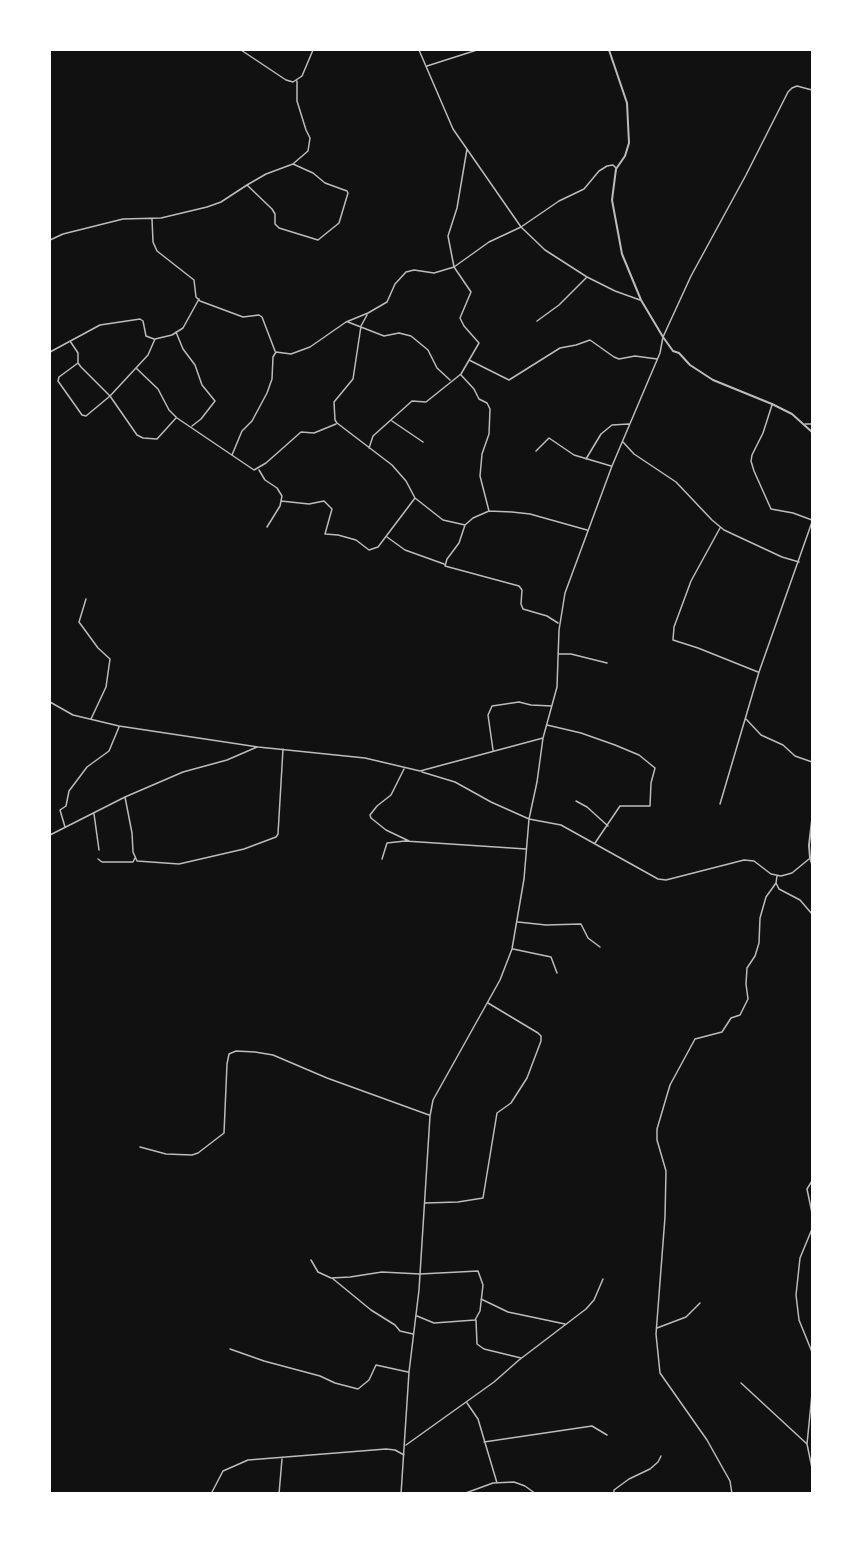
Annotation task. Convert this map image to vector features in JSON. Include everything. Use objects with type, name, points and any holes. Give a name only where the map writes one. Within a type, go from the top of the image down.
[{"type":"street","points":[[241,50],[286,80],[297,81]]},
{"type":"street","points":[[50,240],[63,234],[123,219],[171,217],[222,202],[266,174],[293,164],[308,150],[310,138],[297,100],[297,81],[302,76],[313,50]]},
{"type":"street","points":[[419,50],[453,129],[521,227],[545,250],[587,277],[615,291],[641,300]]},
{"type":"street","points":[[426,66],[477,50]]},
{"type":"street","points":[[609,50],[627,103],[629,143],[625,156],[616,169],[612,200],[619,243],[641,300],[673,351],[707,376],[792,414],[813,432]]},
{"type":"street","points":[[401,1494],[409,1372],[420,1274],[430,1116],[433,1100],[500,980],[512,949],[527,849],[529,819],[543,738],[557,687],[559,623],[567,588],[612,466],[657,359],[663,337],[700,258],[747,175],[788,93],[792,88],[797,87],[813,90]]},
{"type":"street","points":[[369,448],[373,436],[412,401],[426,402],[461,374],[479,343],[462,322],[461,314],[471,292],[454,267],[448,236],[457,208],[467,149]]},
{"type":"street","points":[[248,185],[272,209],[275,214],[275,224],[279,228],[320,239],[339,223],[348,193],[339,187],[325,183],[312,173],[293,164]]},
{"type":"street","points":[[276,352],[291,354],[310,347],[346,322],[387,302],[395,284],[406,272],[414,270],[434,273],[454,267],[489,242],[521,227],[559,201],[584,189],[599,171],[607,166],[613,165],[616,169]]},
{"type":"street","points":[[152,219],[153,242],[157,251],[194,280],[196,297],[243,316],[259,315],[276,352]]},
{"type":"street","points":[[537,321],[559,305],[587,277]]},
{"type":"street","points":[[50,352],[100,326],[140,319],[143,321],[146,336],[155,339],[176,332],[188,322],[198,299]]},
{"type":"street","points":[[368,313],[361,326],[353,379],[334,402],[334,420],[392,465],[406,481],[415,498],[443,520],[465,525]]},
{"type":"street","points":[[346,322],[384,336],[399,333],[411,336],[428,350],[437,368],[451,381]]},
{"type":"street","points":[[176,332],[183,349],[195,364],[202,385],[215,401],[201,419],[191,426]]},
{"type":"street","points":[[78,363],[59,377],[58,381],[82,415],[86,416],[110,396],[150,353],[155,339]]},
{"type":"street","points":[[468,359],[509,380],[560,348],[590,340],[614,357],[635,356],[657,359]]},
{"type":"street","points":[[70,341],[78,353],[78,363],[110,396],[137,435],[157,439],[177,418]]},
{"type":"street","points":[[232,455],[242,431],[252,421],[267,393],[272,379],[273,357],[276,352]]},
{"type":"street","points":[[136,368],[158,389],[169,411],[177,418],[255,470],[300,432],[314,433],[337,423]]},
{"type":"street","points":[[461,374],[479,399],[487,403],[490,409],[489,434],[482,454],[480,476],[489,512]]},
{"type":"street","points":[[720,804],[759,672],[813,521],[794,513],[771,508],[754,471],[752,455],[763,433],[772,404]]},
{"type":"street","points":[[391,421],[423,442]]},
{"type":"street","points":[[585,460],[601,434],[612,425],[630,424]]},
{"type":"street","points":[[804,424],[813,424]]},
{"type":"street","points":[[536,451],[549,438],[568,453],[585,460],[612,466]]},
{"type":"street","points":[[623,441],[634,454],[676,482],[720,528],[782,557],[799,562]]},
{"type":"street","points":[[258,469],[265,480],[279,491],[281,501],[267,527]]},
{"type":"street","points":[[281,501],[309,504],[324,501],[332,509],[325,534],[356,540],[367,549],[378,547],[415,498]]},
{"type":"street","points":[[445,564],[459,543],[465,525],[473,518],[489,512],[530,514],[588,530]]},
{"type":"street","points":[[720,528],[691,581],[674,627],[673,640],[759,672]]},
{"type":"street","points":[[386,536],[405,550],[445,564],[445,566],[519,586],[522,590],[523,609],[547,616],[559,623]]},
{"type":"street","points":[[86,599],[79,622],[98,648],[110,659],[106,687],[91,720]]},
{"type":"street","points":[[558,654],[571,654],[608,663]]},
{"type":"street","points":[[50,702],[73,715],[119,726],[258,747],[365,758],[420,771],[455,782],[529,819],[561,825],[658,879],[666,880],[744,860],[754,861],[771,874],[792,873],[810,858]]},
{"type":"street","points":[[493,751],[488,715],[492,706],[519,702],[552,706]]},
{"type":"street","points":[[745,718],[762,735],[783,745],[795,756],[813,762]]},
{"type":"street","points":[[546,725],[581,733],[615,745],[639,755],[656,770],[652,776],[650,806],[620,806],[595,843]]},
{"type":"street","points":[[64,827],[60,810],[66,806],[69,791],[87,767],[109,751],[119,726]]},
{"type":"street","points":[[420,771],[543,738]]},
{"type":"street","points":[[50,835],[125,797],[183,772],[227,760],[258,747]]},
{"type":"street","points":[[125,797],[133,852],[140,862],[183,864],[215,854],[244,849],[278,836],[283,748]]},
{"type":"street","points":[[404,768],[390,795],[370,815],[386,830],[410,841]]},
{"type":"street","points":[[576,801],[587,807],[608,826]]},
{"type":"street","points":[[94,813],[99,850]]},
{"type":"street","points":[[813,819],[809,845],[813,864]]},
{"type":"street","points":[[382,859],[387,843],[410,841],[527,849]]},
{"type":"street","points":[[98,859],[102,862],[129,862],[135,861],[135,857]]},
{"type":"street","points":[[732,1494],[730,1481],[724,1468],[660,1373],[656,1328],[666,1171],[657,1140],[657,1129],[670,1085],[696,1039],[722,1032],[731,1018],[740,1015],[748,999],[747,968],[756,956],[760,918],[766,897],[776,883],[777,875]]},
{"type":"street","points":[[776,883],[779,890],[800,900],[812,914]]},
{"type":"street","points":[[517,922],[546,925],[581,924],[588,939],[600,947]]},
{"type":"street","points":[[512,949],[551,957],[557,973]]},
{"type":"street","points":[[424,1203],[458,1202],[483,1198],[497,1113],[511,1103],[527,1078],[541,1041],[538,1033],[487,1002]]},
{"type":"street","points":[[140,1147],[166,1154],[192,1155],[222,1136],[225,1131],[227,1064],[229,1054],[236,1051],[273,1056],[430,1116]]},
{"type":"street","points":[[813,1181],[807,1189],[813,1213]]},
{"type":"street","points":[[813,1228],[800,1258],[796,1295],[799,1320],[812,1345],[813,1352]]},
{"type":"street","points":[[311,1260],[318,1272],[331,1278],[371,1310],[396,1325],[400,1331],[414,1334]]},
{"type":"street","points":[[331,1278],[382,1272],[420,1274],[478,1271],[483,1285],[480,1311],[476,1320],[477,1344],[483,1349],[521,1358]]},
{"type":"street","points":[[405,1445],[494,1382],[521,1358],[567,1325],[594,1300],[603,1279]]},
{"type":"street","points":[[480,1299],[508,1312],[567,1325]]},
{"type":"street","points":[[656,1328],[686,1317],[700,1303]]},
{"type":"street","points":[[416,1316],[434,1323],[476,1320]]},
{"type":"street","points":[[230,1349],[358,1389],[369,1380],[376,1365],[409,1372]]},
{"type":"street","points":[[741,1383],[807,1444]]},
{"type":"street","points":[[813,1394],[807,1444],[813,1468]]},
{"type":"street","points":[[466,1401],[478,1419],[497,1483]]},
{"type":"street","points":[[484,1442],[592,1426],[607,1435]]},
{"type":"street","points":[[211,1494],[223,1471],[248,1460],[392,1449],[404,1455]]},
{"type":"street","points":[[614,1494],[614,1490],[629,1479],[650,1470],[661,1456]]},
{"type":"street","points":[[279,1494],[282,1458]]},
{"type":"street","points":[[463,1494],[497,1483],[519,1483],[536,1494]]}]
